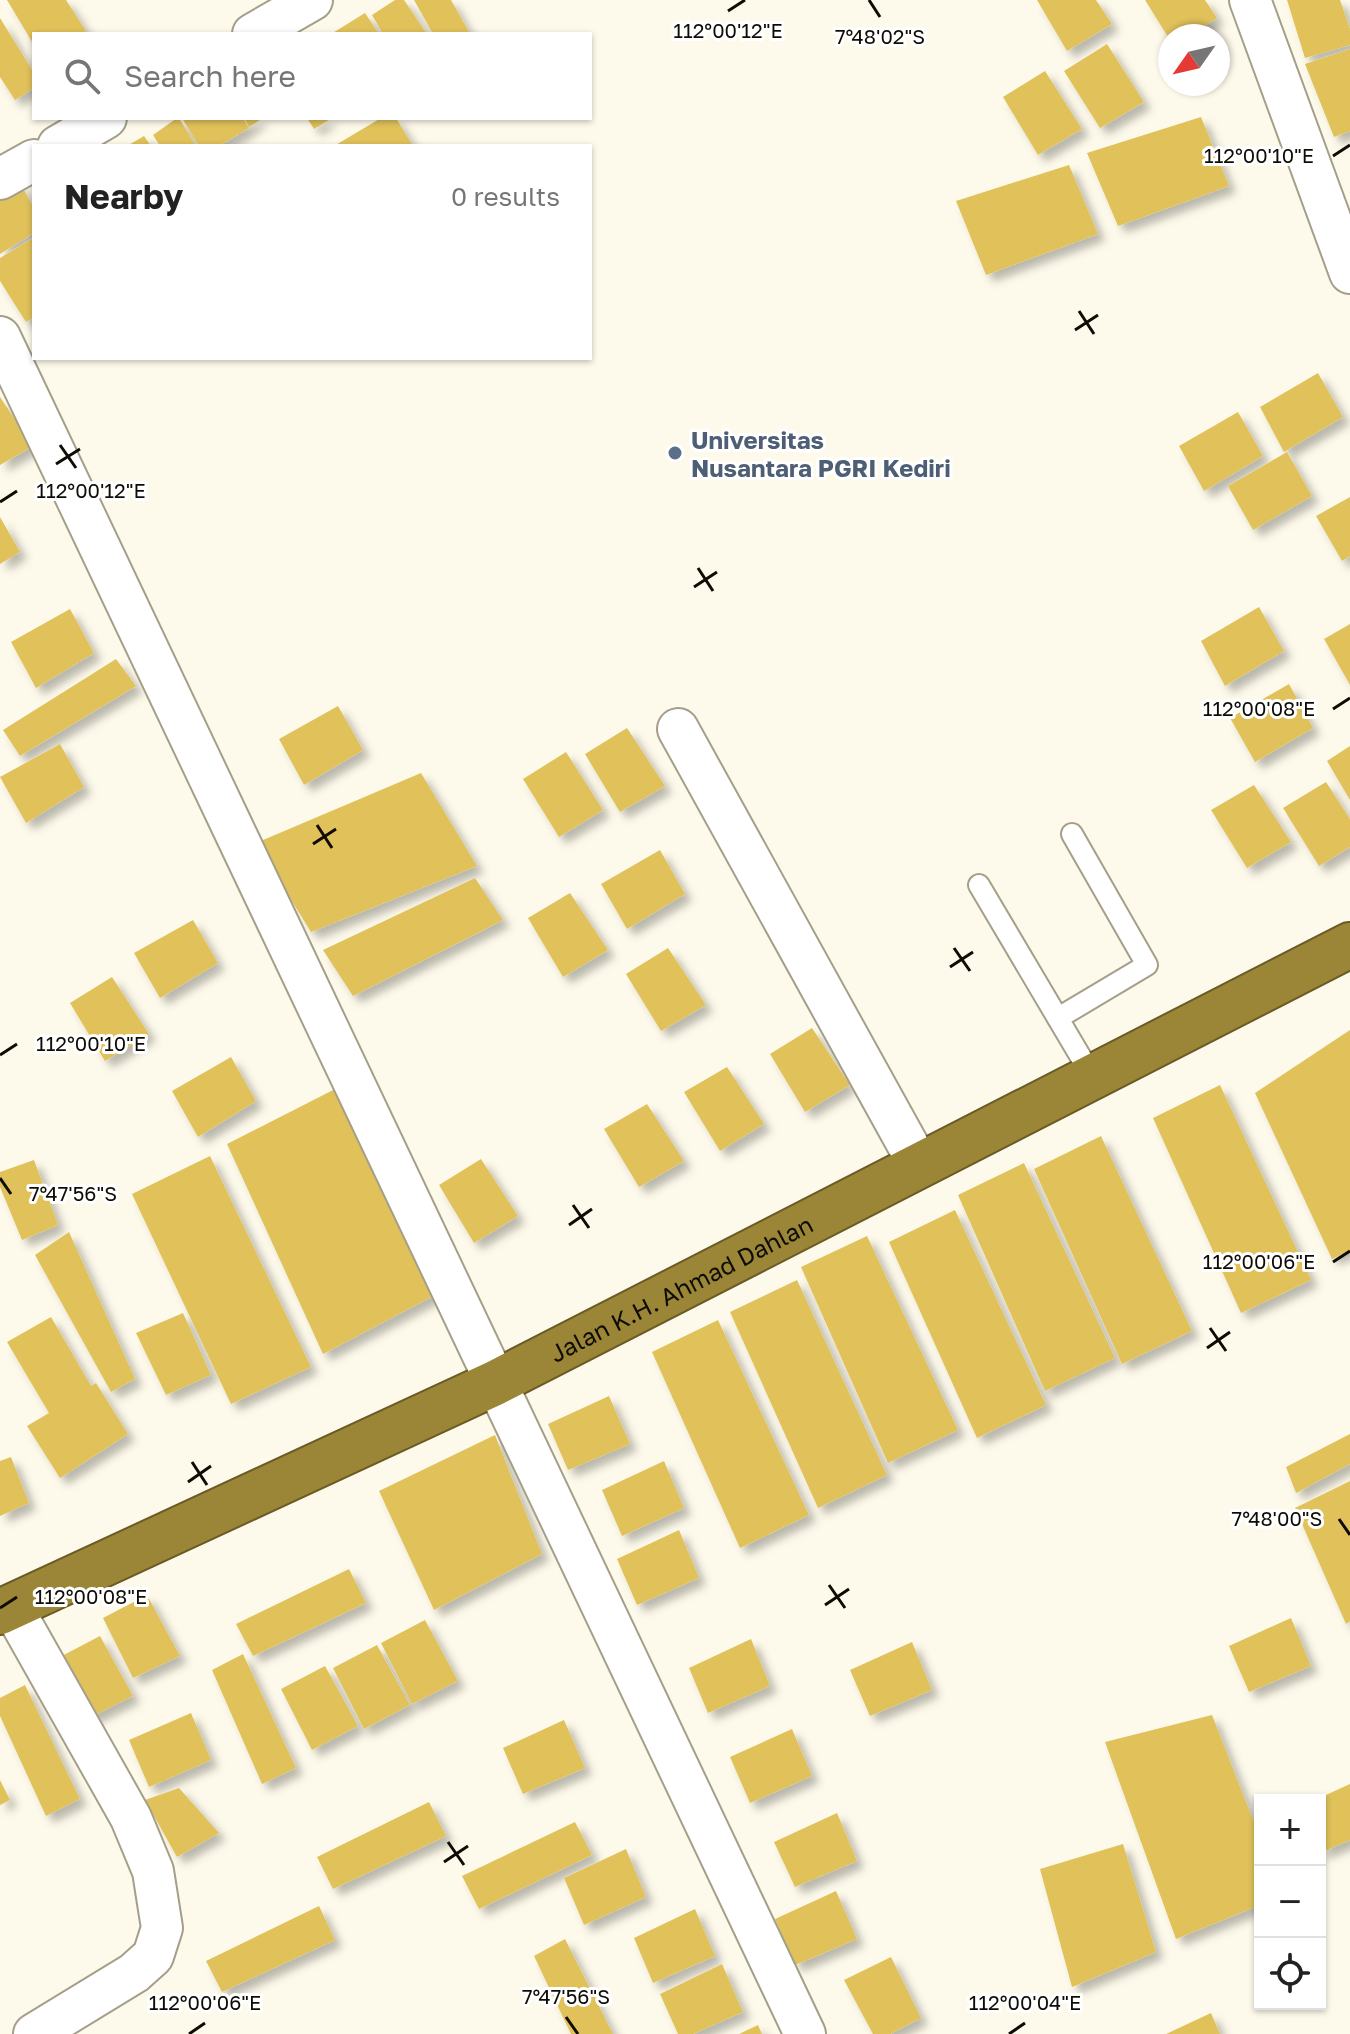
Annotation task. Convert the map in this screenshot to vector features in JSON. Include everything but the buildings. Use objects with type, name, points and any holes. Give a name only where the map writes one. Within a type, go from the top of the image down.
[{"type":"highway","name":"Jalan K.H. Ahmad Dahlan","points":[[6,1609],[495,1383],[1350,945]]},
{"type":"street","points":[[256,32],[312,0]]},
{"type":"street","points":[[1250,0],[1350,273]]},
{"type":"street","points":[[61,144],[103,120]]},
{"type":"street","points":[[0,179],[32,161]]},
{"type":"street","points":[[0,337],[805,2034]]},
{"type":"street","points":[[678,729],[919,1165]]},
{"type":"street","points":[[6,1609],[131,1818],[153,1871],[162,1928],[153,1956],[134,1973],[34,2034]]},
{"type":"lane","points":[[1058,1018],[1147,965],[1072,834]]},
{"type":"lane","points":[[979,885],[1092,1076]]},
{"type":"place","name":"Universitas Nusantara PGRI Kediri","points":[[675,453]]}]
